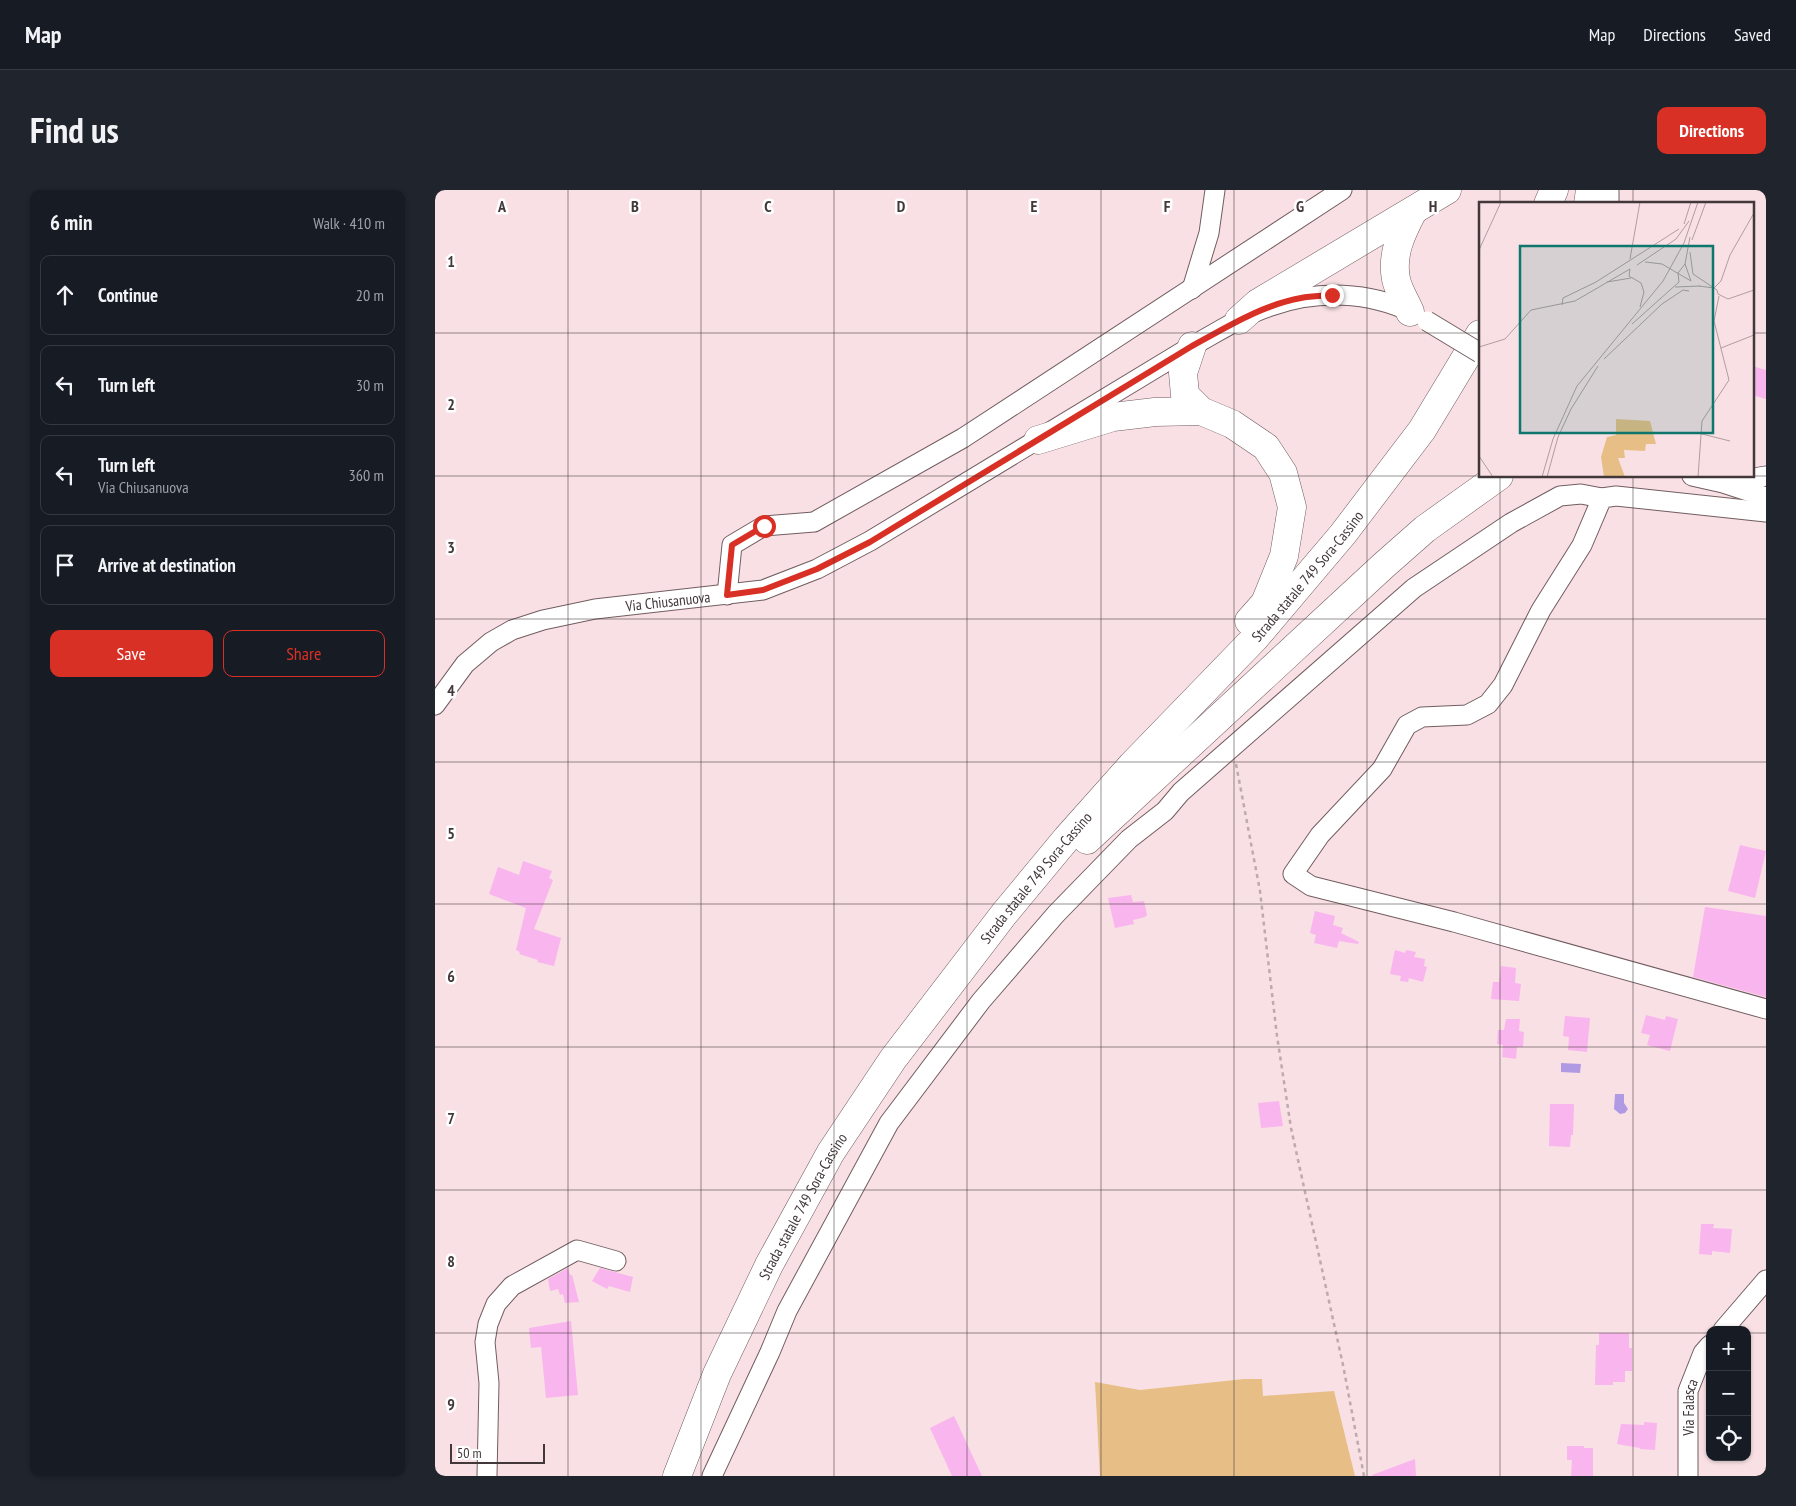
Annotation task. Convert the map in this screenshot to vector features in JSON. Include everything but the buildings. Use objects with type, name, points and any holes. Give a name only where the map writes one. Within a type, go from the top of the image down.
[{"type":"highway","points":[[1239,320],[1258,303],[1447,190]]},
{"type":"highway","points":[[1548,202],[1554,190]]},
{"type":"highway","points":[[1413,211],[1402,231],[1395,256],[1396,280],[1419,317]]},
{"type":"highway","name":"Strada statale 749 Sora-Cassino","points":[[677,1476],[717,1374],[769,1265],[831,1152],[893,1059],[1004,914],[1067,838],[1132,766],[1255,638],[1343,534],[1422,430],[1479,336]]},
{"type":"highway","points":[[1067,838],[1097,792],[1265,603],[1284,556],[1292,507],[1283,473],[1266,448],[1232,424],[1201,411],[1185,395],[1183,373],[1192,346]]},
{"type":"highway","points":[[1038,440],[1113,417],[1155,412],[1201,411]]},
{"type":"highway","points":[[961,970],[989,949],[1062,864],[1383,566],[1425,529],[1496,478]]},
{"type":"street","points":[[1192,289],[1209,233],[1215,190]]},
{"type":"street","points":[[727,595],[732,545],[764,526],[814,522],[963,438],[1343,190]]},
{"type":"street","name":"Via Chiusanuova","points":[[435,705],[465,664],[491,642],[512,630],[543,620],[595,609],[763,590],[817,569],[870,542],[1192,346],[1239,320],[1271,306],[1301,298],[1332,295],[1360,296],[1387,302],[1419,317],[1479,351]]},
{"type":"street","points":[[1753,466],[1766,476]]},
{"type":"street","points":[[1723,483],[1766,476]]},
{"type":"street","points":[[1701,478],[1766,497]]},
{"type":"street","points":[[712,1476],[787,1312],[889,1123],[981,1001],[1056,914],[1129,839],[1165,811],[1181,792],[1414,588],[1511,523],[1560,496],[1581,494],[1602,498],[1615,496],[1766,512]]},
{"type":"street","points":[[1602,498],[1582,546],[1541,610],[1503,685],[1488,704],[1467,715],[1422,717],[1407,725],[1382,769],[1319,835],[1293,874],[1311,886],[1455,922],[1766,1009]]},
{"type":"street","points":[[487,1476],[489,1382],[485,1342],[488,1324],[496,1304],[512,1286],[577,1250],[616,1261]]},
{"type":"street","points":[[1726,1326],[1766,1280]]},
{"type":"street","name":"Via Falasca","points":[[1689,1476],[1688,1391],[1703,1352],[1706,1349]]},
{"type":"path","points":[[1233,747],[1260,891],[1277,1036],[1291,1128],[1343,1364],[1364,1476]]},
{"type":"shaded area","points":[[1561,1063],[1581,1064],[1580,1073],[1561,1072]]},
{"type":"shaded area","points":[[1615,1094],[1624,1094],[1624,1103],[1628,1109],[1625,1113],[1620,1114],[1614,1109]]},
{"type":"shaded area","points":[[1244,1379],[1262,1379],[1263,1396],[1334,1391],[1355,1476],[1100,1476],[1095,1382],[1140,1390]]},
{"type":"route","points":[[764,526],[732,545],[727,595],[763,590],[817,569],[870,542],[1192,346],[1239,320],[1271,306],[1301,298],[1332,295]]}]
